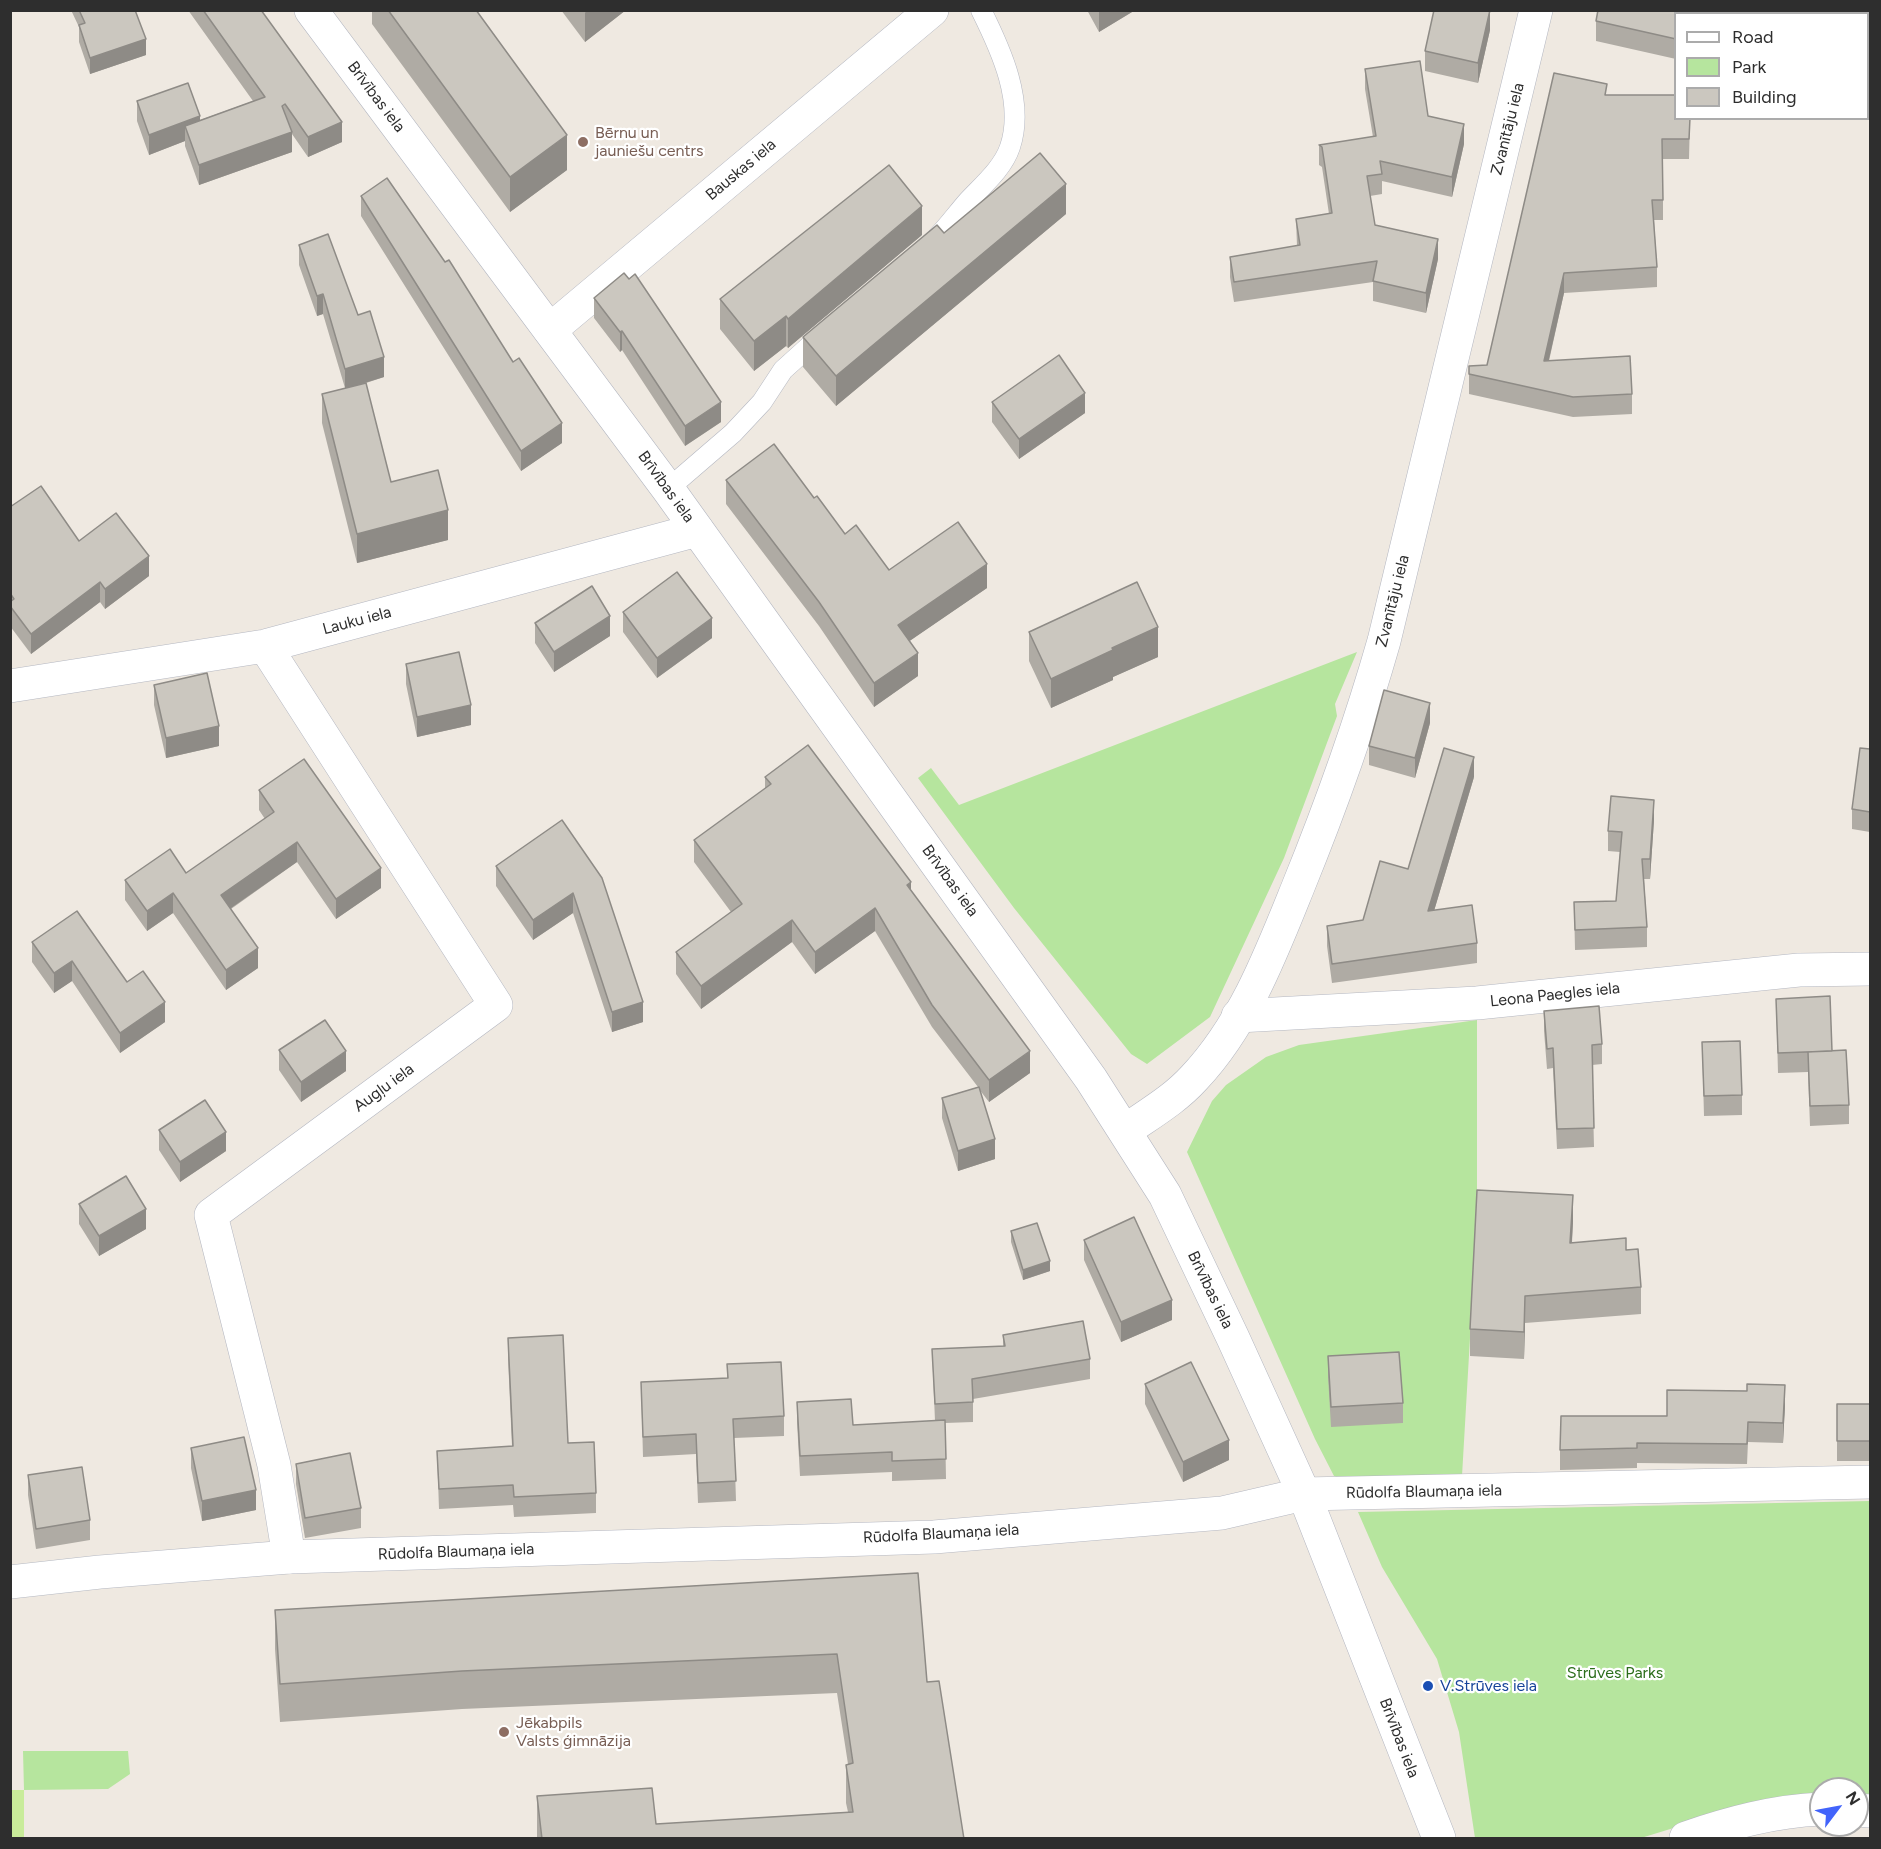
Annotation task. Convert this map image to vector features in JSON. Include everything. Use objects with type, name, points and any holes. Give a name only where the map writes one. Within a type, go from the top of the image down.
[{"type":"street","name":"Brīvības iela","points":[[311,10],[668,489],[1091,1079],[1165,1195],[1304,1494],[1439,1839]]},
{"type":"street","name":"Bauskas iela","points":[[550,330],[932,10]]},
{"type":"street","name":"Zvanītāju iela","points":[[1125,1131],[1174,1099],[1219,1048],[1268,962],[1327,815],[1362,715],[1387,630],[1536,10]]},
{"type":"street","name":"Lauku iela","points":[[10,686],[265,646],[697,530]]},
{"type":"street","name":"Augļu iela","points":[[265,646],[496,1005],[211,1215],[274,1465],[289,1557]]},
{"type":"street","name":"Leona Paegles iela","points":[[1238,1016],[1477,1003],[1799,970],[1870,969]]},
{"type":"street","name":"Rūdolfa Blaumaņa iela","points":[[10,1582],[100,1572],[289,1557],[934,1537],[1222,1513],[1304,1494],[1870,1482]]},
{"type":"street","points":[[1686,1839],[1730,1823],[1795,1810],[1809,1809]]},
{"type":"lane","points":[[912,259],[929,245],[999,167],[1010,148],[1014,128],[1012,93],[1004,64],[981,10]]},
{"type":"lane","points":[[668,489],[733,433],[762,402],[783,370],[835,323]]},
{"type":"green space","points":[[1357,652],[1335,704],[1337,716],[1284,858],[1210,1017],[1147,1064],[1131,1054],[1014,908],[918,778],[931,768],[959,805]]},
{"type":"green space","points":[[1477,1020],[1477,1217],[1462,1476],[1343,1480],[1334,1476],[1315,1439],[1187,1152],[1212,1101],[1226,1085],[1266,1057],[1299,1045]]},
{"type":"green space","name":"Strūves Parks","points":[[1870,1501],[1870,1801],[1869,1777],[1809,1777],[1809,1800],[1732,1810],[1641,1838],[1475,1838],[1459,1732],[1437,1659],[1382,1567],[1358,1512]]},
{"type":"green space","points":[[23,1751],[128,1751],[130,1774],[108,1789],[24,1790]]},
{"type":"green space","points":[[11,1790],[24,1790],[24,1838],[11,1838]]},
{"type":"building","points":[[79,10],[135,10],[146,39],[90,58],[79,25],[85,23]]},
{"type":"building","points":[[203,10],[261,10],[342,122],[308,137],[285,104],[282,106],[292,132],[199,165],[185,126],[265,97]]},
{"type":"building","points":[[388,10],[476,10],[567,135],[510,177]]},
{"type":"building","points":[[1434,10],[1490,10],[1478,63],[1425,51]]},
{"type":"building","points":[[1598,10],[1703,10],[1710,12],[1674,12],[1674,39],[1596,21]]},
{"type":"building","points":[[1420,61],[1428,116],[1464,124],[1452,177],[1380,161],[1382,174],[1367,176],[1375,225],[1438,239],[1426,293],[1373,281],[1377,261],[1234,282],[1230,257],[1300,245],[1296,219],[1332,213],[1322,147],[1319,145],[1376,136],[1365,69]]},
{"type":"building","points":[[1554,73],[1607,84],[1605,95],[1674,95],[1674,120],[1690,120],[1689,139],[1662,139],[1663,200],[1652,200],[1657,267],[1564,273],[1544,361],[1630,356],[1632,394],[1573,397],[1469,374],[1469,366],[1487,365]]},
{"type":"building","points":[[188,83],[200,116],[149,135],[137,101]]},
{"type":"building","points":[[1040,153],[1066,184],[836,376],[803,337],[937,225],[944,233]]},
{"type":"building","points":[[889,165],[922,206],[788,319],[786,316],[754,341],[720,299]]},
{"type":"building","points":[[387,178],[445,262],[449,260],[513,362],[519,358],[562,423],[521,451],[361,196]]},
{"type":"building","points":[[328,234],[358,315],[370,311],[384,357],[345,369],[323,294],[317,296],[299,245]]},
{"type":"building","points":[[624,273],[629,279],[635,274],[721,402],[685,426],[622,331],[620,332],[594,298]]},
{"type":"building","points":[[1059,355],[1085,393],[1019,439],[992,402]]},
{"type":"building","points":[[366,383],[391,482],[438,470],[448,510],[357,534],[322,394]]},
{"type":"building","points":[[774,444],[814,498],[817,496],[845,534],[856,525],[889,570],[958,522],[987,564],[898,625],[918,653],[874,683],[819,602],[726,480]]},
{"type":"building","points":[[41,486],[79,541],[116,513],[149,556],[105,589],[100,582],[31,634],[10,606],[10,602],[14,599],[10,593],[10,507]]},
{"type":"building","points":[[677,572],[712,618],[657,658],[623,612]]},
{"type":"building","points":[[1137,582],[1158,627],[1051,679],[1029,632]]},
{"type":"building","points":[[592,586],[610,616],[554,652],[535,623]]},
{"type":"building","points":[[459,652],[471,705],[417,717],[406,664]]},
{"type":"building","points":[[207,673],[219,726],[166,738],[154,685]]},
{"type":"building","points":[[1384,690],[1430,703],[1415,758],[1369,746]]},
{"type":"building","points":[[808,745],[911,882],[907,885],[1030,1051],[989,1080],[932,1005],[875,908],[815,952],[792,920],[701,986],[676,952],[742,904],[694,840],[771,784],[765,777]]},
{"type":"building","points":[[1444,748],[1474,757],[1428,911],[1472,905],[1477,943],[1332,964],[1327,926],[1363,920],[1380,861],[1408,869]]},
{"type":"building","points":[[1860,748],[1870,749],[1870,812],[1852,809]]},
{"type":"building","points":[[304,759],[381,868],[336,899],[297,842],[221,895],[258,948],[226,970],[173,893],[147,911],[125,880],[170,849],[186,873],[274,812],[259,790]]},
{"type":"building","points":[[1611,796],[1654,800],[1650,859],[1642,859],[1647,927],[1575,930],[1574,902],[1616,901],[1622,832],[1608,831]]},
{"type":"building","points":[[562,820],[602,878],[643,1002],[612,1012],[573,893],[533,920],[496,866]]},
{"type":"building","points":[[77,911],[127,982],[143,971],[165,1002],[120,1033],[72,961],[54,973],[32,942]]},
{"type":"building","points":[[1830,996],[1832,1051],[1778,1053],[1776,999]]},
{"type":"building","points":[[1599,1006],[1602,1044],[1592,1045],[1594,1128],[1557,1129],[1553,1048],[1547,1049],[1544,1011]]},
{"type":"building","points":[[325,1020],[346,1051],[301,1082],[279,1050]]},
{"type":"building","points":[[1740,1041],[1742,1095],[1704,1096],[1702,1042]]},
{"type":"building","points":[[1846,1050],[1849,1105],[1810,1106],[1808,1052]]},
{"type":"building","points":[[979,1087],[995,1139],[958,1151],[942,1098]]},
{"type":"building","points":[[205,1100],[226,1132],[180,1162],[159,1130]]},
{"type":"building","points":[[126,1176],[146,1209],[99,1236],[79,1204]]},
{"type":"building","points":[[1477,1190],[1573,1195],[1570,1243],[1626,1238],[1626,1250],[1638,1249],[1641,1287],[1525,1296],[1524,1332],[1470,1329]]},
{"type":"building","points":[[1134,1217],[1172,1300],[1121,1322],[1084,1240]]},
{"type":"building","points":[[1037,1223],[1050,1261],[1023,1270],[1011,1231]]},
{"type":"building","points":[[1083,1321],[1090,1359],[972,1379],[973,1402],[935,1404],[932,1349],[1005,1346],[1003,1335]]},
{"type":"building","points":[[563,1335],[568,1443],[594,1442],[596,1493],[514,1497],[513,1485],[439,1489],[437,1451],[513,1446],[508,1338]]},
{"type":"building","points":[[1399,1352],[1403,1403],[1331,1407],[1328,1356]]},
{"type":"building","points":[[781,1362],[784,1416],[733,1419],[736,1481],[698,1483],[696,1434],[643,1437],[641,1382],[728,1378],[727,1364]]},
{"type":"building","points":[[1191,1362],[1229,1440],[1183,1462],[1145,1384]]},
{"type":"building","points":[[1747,1384],[1785,1385],[1783,1423],[1748,1422],[1747,1444],[1637,1443],[1637,1448],[1560,1450],[1561,1416],[1667,1416],[1667,1390],[1747,1391]]},
{"type":"building","points":[[851,1399],[853,1425],[945,1420],[946,1459],[892,1461],[892,1452],[800,1456],[797,1402]]},
{"type":"building","points":[[1837,1404],[1870,1404],[1870,1441],[1837,1441]]},
{"type":"building","points":[[244,1437],[256,1490],[202,1501],[191,1448]]},
{"type":"building","points":[[350,1453],[361,1508],[305,1518],[296,1464]]},
{"type":"building","points":[[82,1467],[90,1520],[36,1529],[28,1475]]},
{"type":"building","points":[[918,1573],[927,1682],[939,1681],[964,1839],[542,1839],[537,1796],[652,1788],[656,1824],[853,1812],[846,1765],[853,1763],[837,1654],[462,1671],[280,1684],[275,1610]]},
{"type":"place","name":"Bērnu un jauniešu centrs","points":[[583,142]]},
{"type":"place","name":"V.Strūves iela","points":[[1428,1686]]},
{"type":"place","name":"Jēkabpils Valsts ģimnāzija","points":[[504,1732]]}]
